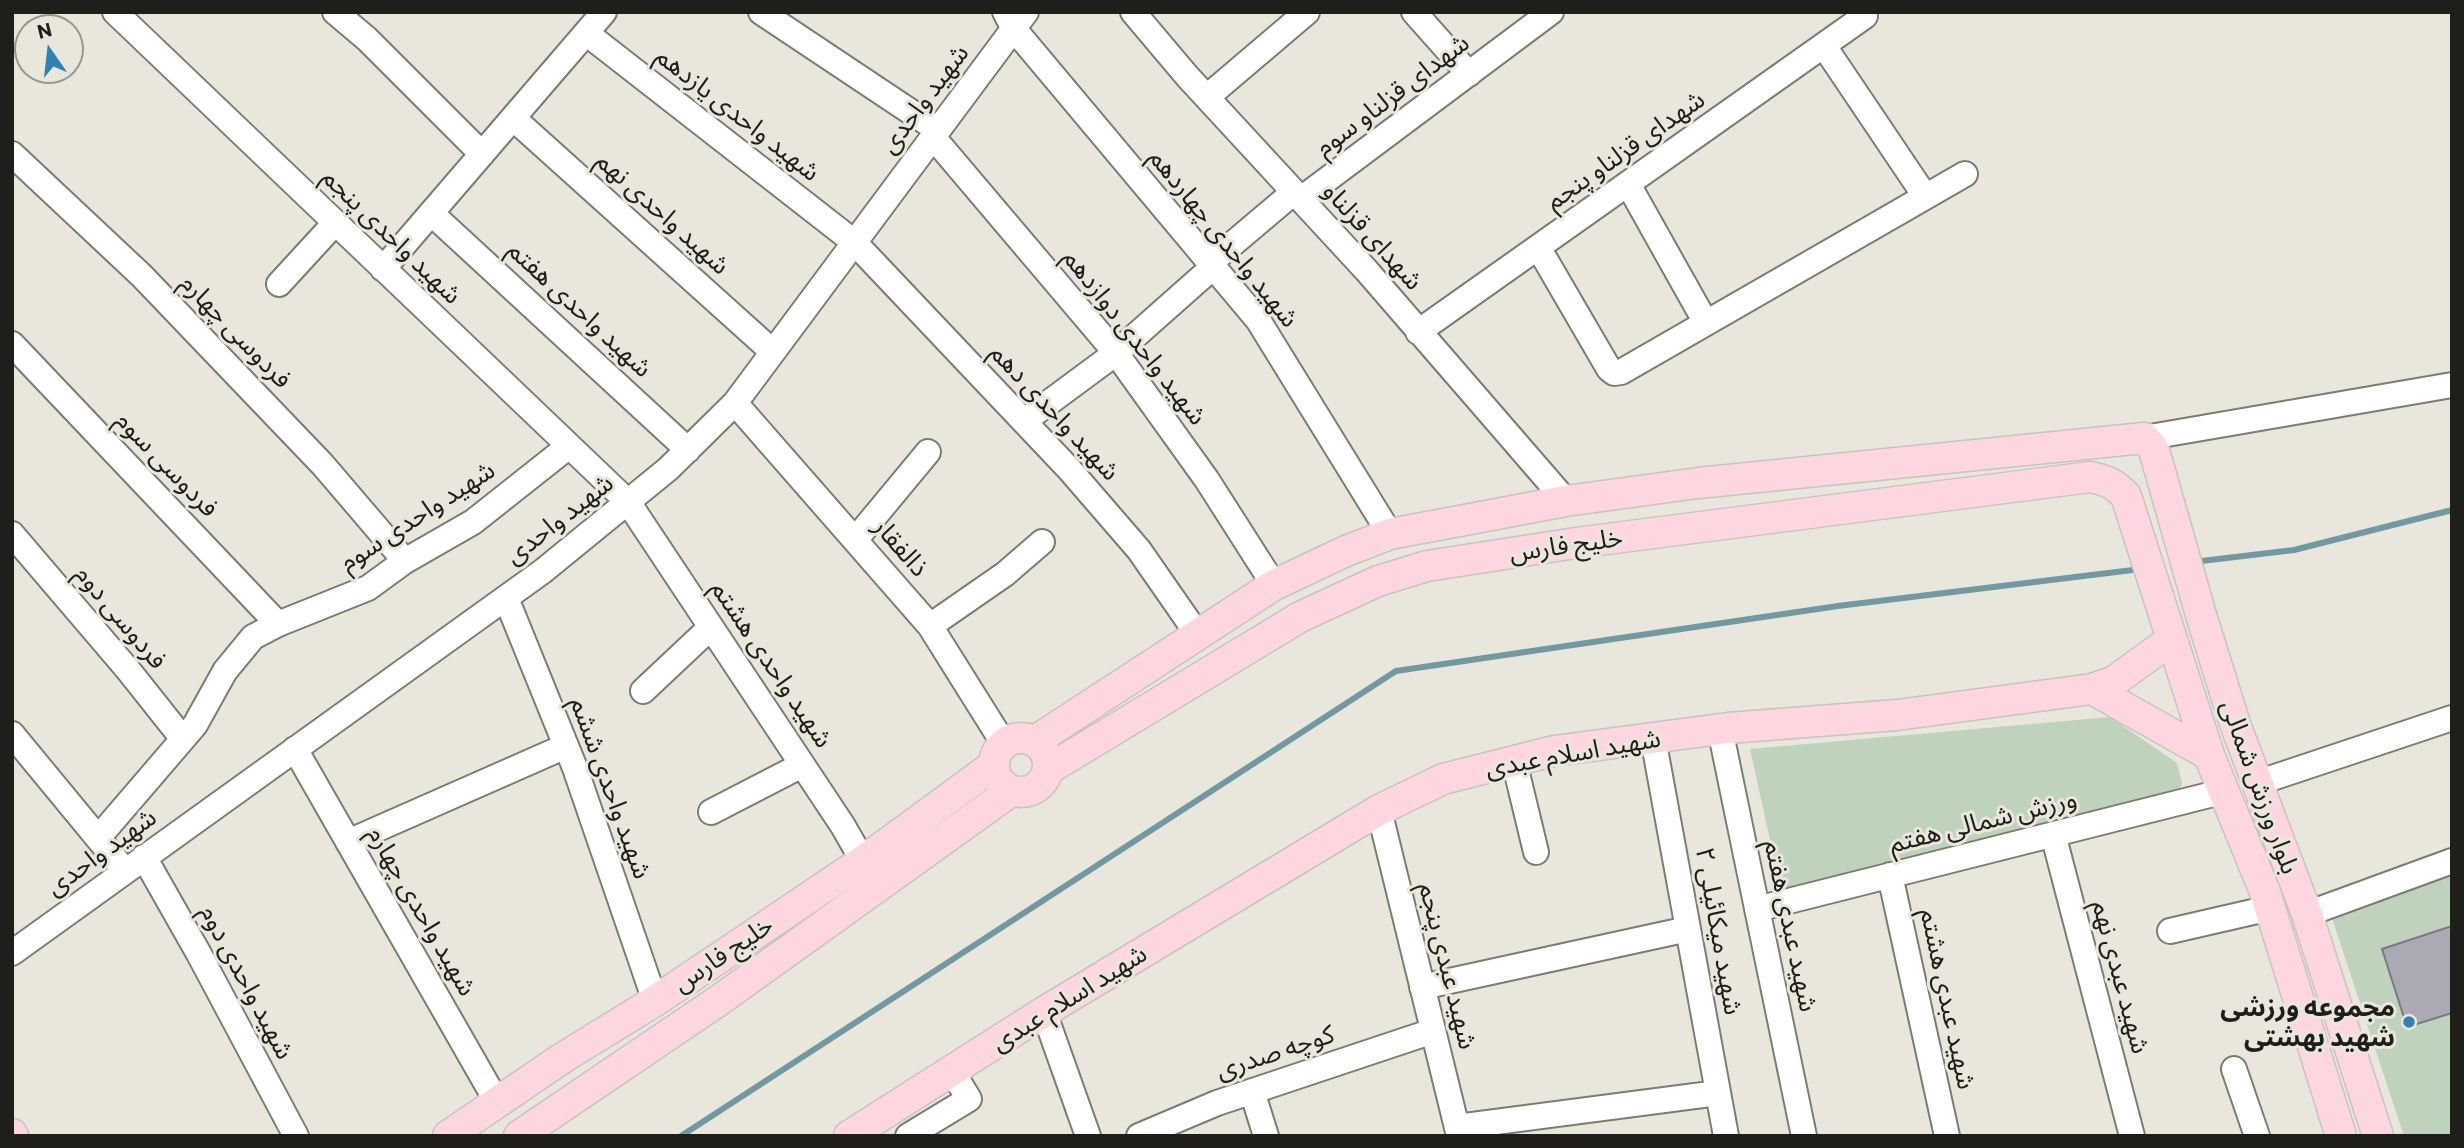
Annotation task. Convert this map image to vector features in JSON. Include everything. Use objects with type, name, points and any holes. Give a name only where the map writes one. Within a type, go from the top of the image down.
[{"type":"main road","points":[[1035,741],[1274,585],[1346,551],[1390,534],[1566,501],[1698,483],[2144,438]]},
{"type":"main road","name":"بلوار ورزش شمالی","points":[[2144,438],[2152,448],[2235,724],[2306,914],[2378,1136]]},
{"type":"main road","points":[[2037,449],[2042,483]]},
{"type":"main road","name":"خلیج فارس","points":[[1049,769],[1300,617],[1378,581],[1427,566],[1549,546],[2090,477],[2117,486],[2126,496]]},
{"type":"main road","name":"بلوار ورزش شمالی","points":[[2126,496],[2209,755],[2272,915],[2341,1136]]},
{"type":"main road","name":"شهید اسلام عبدی","points":[[849,1136],[893,1124],[952,1071],[1044,1013],[1379,810],[1443,779],[1554,751],[1720,729],[1897,715],[2092,689],[2113,682],[2171,637]]},
{"type":"main road","points":[[2092,689],[2209,755]]},
{"type":"main road","points":[[1019,738],[1035,741],[1046,753],[1049,769],[1046,777],[1035,789],[1028,792],[1012,791],[999,781],[999,755],[1019,738]]},
{"type":"main road","name":"خلیج فارس","points":[[448,1136],[863,861],[999,755]]},
{"type":"main road","name":"خلیج فارس","points":[[519,1136],[721,999],[1012,791]]},
{"type":"main road","points":[[2272,915],[2306,914]]},
{"type":"street","name":"شهید واحدی پنجم","points":[[115,12],[628,502]]},
{"type":"street","points":[[335,12],[368,39],[482,154]]},
{"type":"street","points":[[383,269],[604,12]]},
{"type":"street","name":"شهید واحدی دوازدهم","points":[[761,12],[935,133],[1116,353],[1207,480],[1274,585]]},
{"type":"street","name":"شهدای قزلناو","points":[[1133,12],[1367,271],[1566,501]]},
{"type":"street","points":[[1414,12],[1469,74]]},
{"type":"street","name":"شهدای قزلناو سوم","points":[[1024,421],[1116,353],[1211,265],[1298,196],[1551,12]]},
{"type":"street","name":"شهدای قزلناو پنجم","points":[[1418,332],[1865,16]]},
{"type":"street","points":[[1207,97],[1292,17]]},
{"type":"street","name":"شهید واحدی","points":[[12,953],[543,571],[668,469],[735,403],[935,133],[1015,18]]},
{"type":"street","name":"شهید واحدی چهاردهم","points":[[1015,18],[1211,265],[1258,320],[1390,534]]},
{"type":"street","name":"شهید واحدی یازدهم","points":[[586,33],[854,242]]},
{"type":"street","points":[[1824,46],[1925,196]]},
{"type":"street","name":"شهید واحدی نهم","points":[[513,118],[773,352]]},
{"type":"street","name":"فردوسی چهارم","points":[[12,154],[142,275],[323,465],[405,561]]},
{"type":"street","points":[[1538,247],[1609,369],[1614,373],[1621,372],[1965,174]]},
{"type":"street","points":[[1628,184],[1706,323]]},
{"type":"street","name":"شهید واحدی هفتم","points":[[430,213],[688,450]]},
{"type":"street","points":[[279,284],[335,223]]},
{"type":"street","name":"شهید واحدی دهم","points":[[854,242],[1069,469],[1139,550],[1198,635]]},
{"type":"street","name":"فردوسی سوم","points":[[12,344],[278,624]]},
{"type":"street","points":[[2144,438],[2452,384]]},
{"type":"street","name":"ذالفقار","points":[[735,403],[930,626],[999,755]]},
{"type":"street","name":"شهید واحدی سوم","points":[[98,838],[195,725],[225,671],[253,638],[278,624],[368,588],[405,561],[473,522],[569,446]]},
{"type":"street","points":[[855,540],[928,452]]},
{"type":"street","name":"شهید واحدی هشتم","points":[[628,502],[843,826],[863,861]]},
{"type":"street","name":"فردوسی دوم","points":[[12,534],[129,670],[183,739]]},
{"type":"street","points":[[930,626],[1005,574],[1042,542]]},
{"type":"street","name":"شهید واحدی ششم","points":[[506,598],[566,746],[655,1001]]},
{"type":"street","points":[[643,691],[711,626]]},
{"type":"street","points":[[2257,783],[2452,718]]},
{"type":"street","name":"شهید عبدی هفتم","points":[[1720,729],[1804,1136]]},
{"type":"street","name":"شهید واحدی دوم","points":[[12,733],[98,838],[135,864],[199,954],[296,1136]]},
{"type":"street","name":"شهید میکائیلی ۲","points":[[1653,738],[1726,1136]]},
{"type":"street","points":[[348,842],[566,746]]},
{"type":"street","name":"شهید واحدی چهارم","points":[[295,749],[497,1102]]},
{"type":"street","points":[[1514,761],[1536,852]]},
{"type":"street","points":[[711,812],[803,765]]},
{"type":"street","name":"ورزش شمالی هفتم","points":[[1757,908],[2224,791]]},
{"type":"street","name":"شهید عبدی پنجم","points":[[1379,810],[1458,1131]]},
{"type":"street","name":"شهید عبدی نهم","points":[[2053,834],[2132,1136]]},
{"type":"street","points":[[2306,914],[2452,861]]},
{"type":"street","name":"شهید عبدی هشتم","points":[[1890,875],[1947,1136]]},
{"type":"street","points":[[2170,931],[2272,915]]},
{"type":"street","points":[[1422,987],[1688,929]]},
{"type":"street","points":[[1044,1013],[1088,1136]]},
{"type":"street","name":"کوچه صدری","points":[[1139,1136],[1217,1103],[1433,1031]]},
{"type":"street","points":[[2234,1069],[2257,1136]]},
{"type":"street","points":[[908,1136],[969,1099],[952,1071]]},
{"type":"street","points":[[1252,1091],[1266,1136]]},
{"type":"street","points":[[1458,1131],[1718,1093]]},
{"type":"green space","points":[[2110,717],[2177,763],[2182,784],[2175,801],[1781,890],[1750,749]]},
{"type":"green space","name":"مجموعه ورزشی شهید بهشتی","points":[[2452,867],[2452,1136],[2404,1136],[2329,909]]},
{"type":"building","points":[[2452,926],[2452,1013],[2407,1027],[2382,949]]},
{"type":"waterway","points":[[2193,562],[2294,550],[2452,510]]},
{"type":"waterway","points":[[681,1136],[1396,671],[1838,606],[2141,569]]},
{"type":"place","name":"مجموعه ورزشی شهید بهشتی","points":[[2409,1022]]}]
